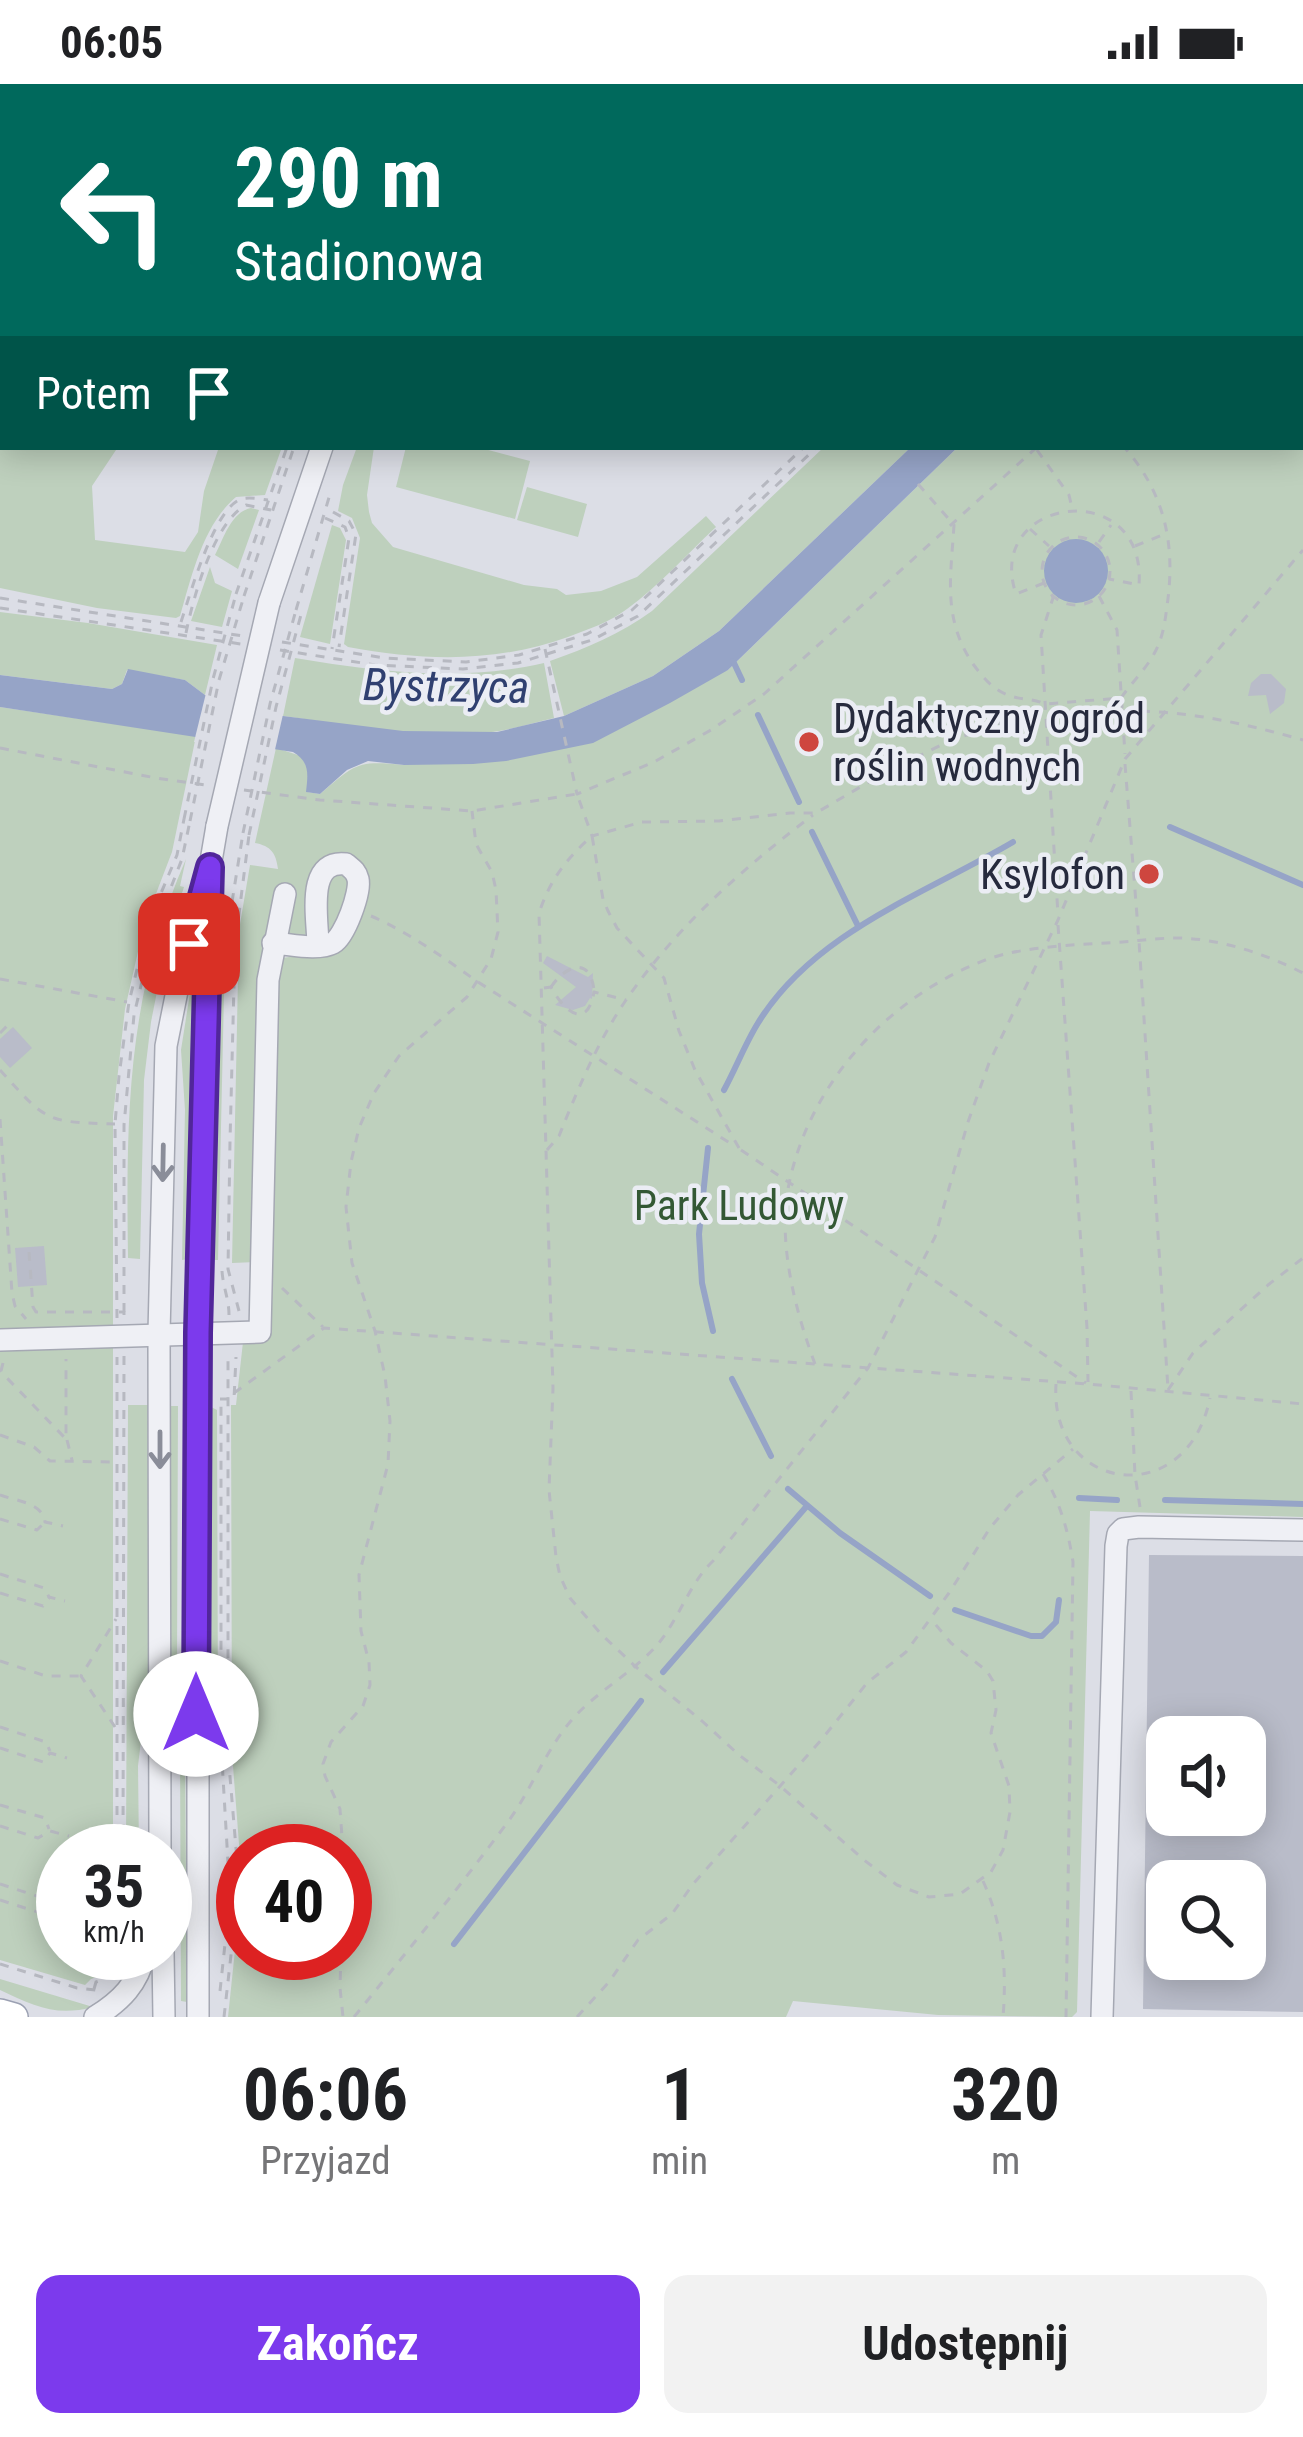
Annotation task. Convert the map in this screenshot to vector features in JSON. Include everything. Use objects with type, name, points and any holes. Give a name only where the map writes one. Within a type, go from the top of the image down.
[{"type":"main road","points":[[0,2013],[14,2017]]},
{"type":"street","points":[[159,1824],[159,1334],[166,1046],[268,603],[321,450]]},
{"type":"street","points":[[198,2017],[198,1333],[210,867]]},
{"type":"street","points":[[0,1325],[1,1346],[124,1334],[260,1332],[268,980],[284,894]]},
{"type":"street","points":[[273,943],[318,946]]},
{"type":"street","points":[[1102,2017],[1118,1534],[1138,1527],[1303,1530]]},
{"type":"street","points":[[94,2017],[135,1980]]},
{"type":"street","points":[[163,1980],[164,2017]]},
{"type":"path","points":[[187,820],[219,680],[285,450]]},
{"type":"path","points":[[28,1252],[37,1312],[124,1312],[124,1125],[134,1015],[154,931],[182,860],[208,698],[236,595],[293,450]]},
{"type":"path","points":[[333,650],[466,662],[518,656],[604,627],[632,610],[801,450]]},
{"type":"path","points":[[268,648],[444,670],[499,667],[592,640],[638,616],[815,450]]},
{"type":"path","points":[[226,788],[472,811],[576,792],[654,762],[740,712],[788,676],[1033,450]]},
{"type":"path","points":[[1038,450],[1069,495],[1072,510]]},
{"type":"path","points":[[918,484],[954,525],[948,579],[951,612],[962,644],[982,676],[1007,695],[1045,704],[1121,698],[1154,656],[1163,635],[1171,580],[1168,532],[1151,482],[1126,450]]},
{"type":"path","points":[[230,910],[261,743],[333,479]]},
{"type":"path","points":[[186,634],[184,625],[201,560],[226,512],[242,499],[268,500]]},
{"type":"path","points":[[184,625],[205,568],[232,516],[246,505],[267,509]]},
{"type":"path","points":[[1044,583],[1016,594],[1012,561],[1018,544],[1029,528],[1050,515],[1072,510],[1113,522],[1134,547],[1139,585],[1109,579]]},
{"type":"path","points":[[330,658],[356,534],[349,521],[333,512]]},
{"type":"path","points":[[324,518],[345,527],[349,538],[333,650]]},
{"type":"path","points":[[1098,543],[1113,522]]},
{"type":"path","points":[[1029,528],[1051,548]]},
{"type":"path","points":[[1134,547],[1168,532]]},
{"type":"path","points":[[1070,537],[1098,543],[1109,560],[1109,579],[1100,596],[1073,605],[1052,595],[1044,583],[1043,562],[1051,548],[1070,537]]},
{"type":"path","points":[[354,2017],[509,1821],[568,1724],[596,1695],[636,1667],[678,1617],[697,1576],[868,1368],[934,1237],[988,1063],[1058,920],[1124,759],[1303,550]]},
{"type":"path","points":[[1052,595],[1042,635],[1045,704],[1088,1384]]},
{"type":"path","points":[[1100,596],[1117,631],[1168,1390]]},
{"type":"path","points":[[0,598],[194,627]]},
{"type":"path","points":[[0,608],[248,645]]},
{"type":"path","points":[[545,649],[603,899],[633,946],[664,978],[695,1070],[739,1148]]},
{"type":"path","points":[[546,1152],[559,1136],[626,1000],[722,889],[816,814],[879,776],[949,742],[1036,714],[1045,704]]},
{"type":"path","points":[[1123,711],[1163,710],[1217,718],[1303,740]]},
{"type":"path","points":[[0,748],[203,784]]},
{"type":"path","points":[[341,1824],[323,1764],[331,1742],[363,1706],[370,1685],[359,1575],[388,1464],[390,1421],[386,1376],[346,1230],[351,1162],[374,1093],[398,1056],[457,1006],[491,959],[498,910],[492,872],[476,844],[472,811]]},
{"type":"path","points":[[816,814],[642,822],[592,836],[560,868],[546,892],[539,913],[553,1388],[549,1490],[560,1576],[583,1615],[636,1667],[864,1860],[897,1885],[929,1897],[960,1894],[982,1879],[998,1862],[1010,1812],[1009,1786],[991,1733],[996,1710],[993,1682],[931,1619]]},
{"type":"path","points":[[233,1332],[239,1310],[228,1269],[233,990],[246,834]]},
{"type":"path","points":[[368,915],[437,953],[739,1148],[1088,1384]]},
{"type":"path","points":[[221,2017],[239,1884],[228,1753],[233,1332],[222,1269],[229,930]]},
{"type":"path","points":[[815,1364],[802,1330],[790,1271],[789,1184],[808,1124],[838,1072],[874,1030],[914,996],[992,958],[1061,946],[1172,938],[1228,945],[1303,973]]},
{"type":"path","points":[[437,953],[446,943]]},
{"type":"path","points":[[577,967],[591,976],[595,992],[590,1007],[574,1013],[563,1009],[551,988],[559,975],[577,967]]},
{"type":"path","points":[[0,979],[129,1002]]},
{"type":"path","points":[[542,988],[551,988]]},
{"type":"path","points":[[595,992],[626,1000]]},
{"type":"path","points":[[0,1033],[8,1025]]},
{"type":"path","points":[[0,1070],[46,1116],[116,1124]]},
{"type":"path","points":[[0,1120],[12,1293],[15,1306],[29,1322]]},
{"type":"path","points":[[1168,1390],[1193,1353],[1303,1258]]},
{"type":"path","points":[[234,1393],[324,1328],[1303,1404]]},
{"type":"path","points":[[123,1824],[124,1334]]},
{"type":"path","points":[[1,1346],[5,1376],[66,1439]]},
{"type":"path","points":[[65,1357],[66,1439],[73,1462]]},
{"type":"path","points":[[1057,1384],[1059,1420],[1066,1441],[1096,1467],[1114,1473],[1162,1468],[1181,1456],[1203,1427],[1210,1396]]},
{"type":"path","points":[[1131,1390],[1141,1513]]},
{"type":"path","points":[[221,1399],[221,1743],[230,1898],[221,2017]]},
{"type":"path","points":[[0,1435],[34,1447],[50,1461],[117,1462]]},
{"type":"path","points":[[577,2017],[638,1940],[672,1914],[867,1683],[906,1652],[1018,1495],[1073,1449]]},
{"type":"path","points":[[1043,1474],[1068,1530],[1073,1562],[1066,2017]]},
{"type":"path","points":[[0,1495],[41,1509],[46,1522],[37,1530],[0,1519]]},
{"type":"path","points":[[46,1522],[63,1526]]},
{"type":"path","points":[[0,1574],[64,1600]]},
{"type":"path","points":[[0,1593],[43,1606],[49,1597]]},
{"type":"path","points":[[81,1676],[117,1618]]},
{"type":"path","points":[[0,1661],[46,1676],[81,1676]]},
{"type":"path","points":[[81,1676],[117,1730]]},
{"type":"path","points":[[0,1727],[46,1742],[50,1753]]},
{"type":"path","points":[[0,1748],[43,1762],[50,1753]]},
{"type":"path","points":[[50,1753],[67,1757]]},
{"type":"path","points":[[0,1804],[44,1818],[47,1824]]},
{"type":"path","points":[[0,1826],[36,1837]]},
{"type":"path","points":[[982,1879],[993,1903],[1004,1952],[1003,2017]]},
{"type":"path","points":[[0,1884],[36,1896]]},
{"type":"path","points":[[0,1900],[36,1911]]},
{"type":"path","points":[[0,1964],[77,1988],[106,1988]]},
{"type":"path","points":[[340,1980],[344,2017]]},
{"type":"green space","points":[[0,450],[116,450],[92,486],[95,540],[185,552],[198,532],[204,491],[218,450],[281,450],[265,495],[236,497],[215,522],[176,618],[0,588]]},
{"type":"green space","points":[[356,450],[374,450],[369,512],[372,523],[393,547],[566,595],[601,591],[637,577],[706,516],[716,527],[627,609],[568,637],[514,652],[404,655],[344,644],[360,538],[352,518],[338,511]]},
{"type":"green space","points":[[405,450],[488,450],[530,461],[515,519],[396,487]]},
{"type":"green space","points":[[821,450],[908,450],[719,631],[653,676],[564,716],[550,661],[603,640],[652,611]]},
{"type":"green space","name":"Park Ludowy","points":[[955,450],[1303,450],[1303,1517],[1090,1511],[1077,2012],[1072,2017],[938,2015],[793,2001],[786,2017],[228,2017],[232,1980],[372,1980],[372,1824],[237,1824],[232,1753],[231,1405],[236,1405],[243,1342],[267,1341],[274,999],[283,958],[330,950],[362,888],[337,857],[304,938],[286,935],[280,888],[256,1262],[232,1263],[239,930],[250,865],[278,869],[272,851],[255,843],[276,748],[301,756],[309,771],[307,792],[320,794],[358,766],[404,765],[728,670]]},
{"type":"green space","points":[[527,487],[587,504],[578,537],[517,520]]},
{"type":"green space","points":[[251,508],[259,510],[238,569],[215,555],[233,520]]},
{"type":"green space","points":[[332,525],[340,528],[346,540],[330,644],[300,637]]},
{"type":"green space","points":[[210,567],[215,583],[232,591],[222,627],[191,621]]},
{"type":"green space","points":[[0,612],[217,645],[205,695],[185,680],[127,670],[122,684],[112,689],[0,675]]},
{"type":"green space","points":[[295,658],[419,673],[482,672],[544,663],[554,718],[499,731],[446,735],[283,716]]},
{"type":"green space","points":[[0,707],[196,736],[172,852],[144,925],[125,1009],[113,1116],[113,1824],[36,1824],[36,1971],[0,1960]]},
{"type":"green space","points":[[186,859],[180,886],[184,887],[168,936],[151,1022],[144,1080],[140,1259],[128,1258],[134,1055],[152,958]]},
{"type":"green space","points":[[334,871],[347,876],[349,892],[329,938],[319,926],[325,879]]},
{"type":"green space","points":[[226,898],[218,1260],[210,1260],[218,961]]},
{"type":"green space","points":[[193,974],[197,974],[189,1259],[182,1260],[185,1110],[181,1050]]},
{"type":"green space","points":[[128,1405],[150,1405],[149,1671],[138,1766],[139,1824],[126,1824]]},
{"type":"green space","points":[[171,1406],[178,1406],[177,1666],[185,1745],[186,1824],[180,1824],[180,1745],[170,1666]]},
{"type":"green space","points":[[209,1406],[217,1410],[217,1743],[210,1720]]},
{"type":"green space","points":[[0,1979],[93,2007],[68,2011],[35,2005],[0,1990]]},
{"type":"green space","points":[[181,1980],[187,1980],[187,2002],[181,2001]]},
{"type":"water","points":[[908,450],[955,450],[728,670],[593,743],[473,764],[368,761],[347,770],[320,794],[306,792],[305,764],[293,752],[0,707],[0,675],[112,689],[122,684],[128,669],[185,680],[205,695],[283,716],[403,731],[497,732],[564,716],[653,676],[719,631]]},
{"type":"water","points":[[1076,539],[1099,548],[1108,571],[1099,594],[1076,603],[1053,594],[1044,571],[1053,548]]},
{"type":"pier","points":[[207,689],[284,710],[274,754],[194,742]]},
{"type":"building","points":[[1261,674],[1271,674],[1286,689],[1284,703],[1270,714],[1266,695],[1248,696],[1251,683]]},
{"type":"building","points":[[547,956],[588,977],[593,973],[592,999],[585,1006],[573,1010],[555,1005],[576,987],[543,963]]},
{"type":"building","points":[[13,1027],[32,1048],[10,1068],[0,1057],[0,1039]]},
{"type":"building","points":[[44,1246],[47,1285],[18,1287],[15,1248]]},
{"type":"building","points":[[1149,1555],[1303,1556],[1303,2012],[1143,2009],[1146,1782],[1146,1836],[1266,1836],[1266,1716],[1147,1716]]},
{"type":"waterway","points":[[733,661],[742,680]]},
{"type":"waterway","points":[[758,715],[799,802]]},
{"type":"waterway","points":[[1170,827],[1303,885]]},
{"type":"waterway","points":[[812,832],[858,926]]},
{"type":"waterway","points":[[724,1090],[758,1023],[809,964],[874,918],[1013,842]]},
{"type":"waterway","points":[[708,1148],[699,1234],[702,1283],[713,1331]]},
{"type":"waterway","points":[[732,1379],[771,1456]]},
{"type":"waterway","points":[[788,1489],[840,1533],[930,1596]]},
{"type":"waterway","points":[[1079,1498],[1117,1500]]},
{"type":"waterway","points":[[1165,1500],[1303,1504]]},
{"type":"waterway","points":[[663,1672],[806,1507]]},
{"type":"waterway","points":[[955,1610],[1042,1636],[1056,1622],[1059,1600]]},
{"type":"waterway","points":[[454,1944],[641,1701]]},
{"type":"place","name":"Dydaktyczny ogród roślin wodnych","points":[[809,742]]},
{"type":"place","name":"Ksylofon","points":[[1149,874]]},
{"type":"route","points":[[189,944],[210,867],[198,1333],[196,1714]]},
{"type":"water label","name":"Bystrzyca","points":[[446,686]]}]
